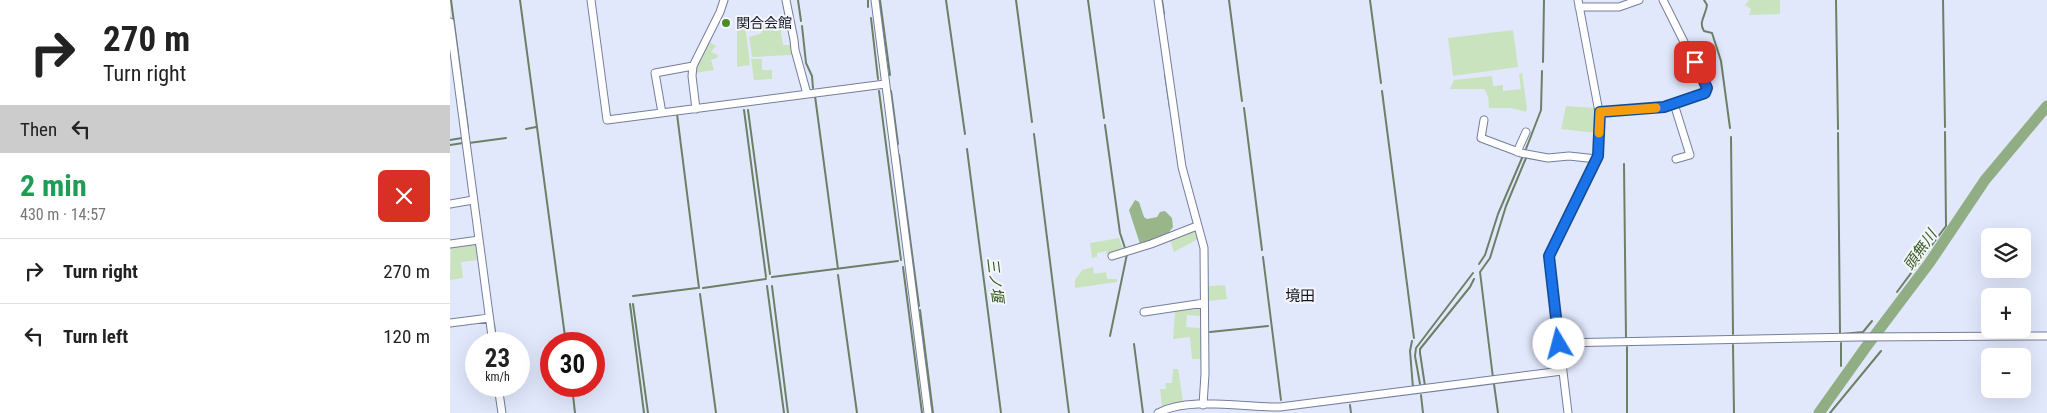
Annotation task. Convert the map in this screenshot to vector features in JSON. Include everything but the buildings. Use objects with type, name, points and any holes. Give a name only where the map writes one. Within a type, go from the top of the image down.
[{"type":"street","points":[[591,0],[607,120],[885,84]]},
{"type":"street","points":[[696,108],[692,76],[693,66],[724,0]]},
{"type":"street","points":[[786,0],[796,59],[807,94]]},
{"type":"street","points":[[875,0],[928,413]]},
{"type":"street","points":[[1158,0],[1180,158],[1204,248],[1205,374],[1203,405]]},
{"type":"street","points":[[1568,413],[1549,256],[1597,159],[1600,112],[1578,4],[1619,6],[1639,0]]},
{"type":"street","points":[[1600,112],[1652,108],[1674,104],[1705,93],[1707,88],[1663,0]]},
{"type":"street","points":[[450,22],[491,332]]},
{"type":"street","points":[[662,113],[655,73],[693,66]]},
{"type":"street","points":[[1674,104],[1690,156],[1676,159]]},
{"type":"street","points":[[1484,120],[1481,138],[1517,152],[1548,158],[1569,156],[1597,159]]},
{"type":"street","points":[[1517,152],[1526,132]]},
{"type":"street","points":[[450,204],[473,200]]},
{"type":"street","points":[[1112,256],[1159,242],[1197,226]]},
{"type":"street","points":[[450,244],[478,240]]},
{"type":"street","points":[[1144,312],[1204,303]]},
{"type":"street","points":[[450,323],[489,318]]},
{"type":"street","points":[[1559,344],[1858,337],[2047,336]]},
{"type":"street","points":[[1158,413],[1176,406],[1221,404],[1259,408],[1280,407],[1562,371]]},
{"type":"street","points":[[500,397],[502,413]]},
{"type":"street","points":[[1221,404],[1224,413]]},
{"type":"green space","points":[[1749,0],[1780,0],[1780,14],[1749,15],[1751,9],[1745,5]]},
{"type":"green space","points":[[779,20],[783,45],[791,45],[792,55],[752,57],[749,37],[762,33],[761,25]]},
{"type":"green space","points":[[737,23],[742,24],[746,32],[750,65],[737,67]]},
{"type":"green space","points":[[1513,30],[1518,67],[1453,76],[1448,38]]},
{"type":"green space","points":[[708,41],[716,46],[711,52],[718,55],[717,58],[711,60],[714,70],[695,73]]},
{"type":"green space","points":[[751,59],[762,59],[762,70],[772,70],[772,79],[754,80]]},
{"type":"green space","points":[[1522,73],[1526,112],[1511,108],[1489,108],[1488,96],[1484,89],[1450,89],[1454,80],[1492,76],[1493,86],[1503,85],[1503,91],[1521,89],[1519,74]]},
{"type":"green space","points":[[1566,106],[1596,108],[1597,133],[1561,129]]},
{"type":"green space","points":[[1135,200],[1139,202],[1144,217],[1147,219],[1157,217],[1160,212],[1165,211],[1172,218],[1173,227],[1166,236],[1140,244],[1129,210]]},
{"type":"green space","points":[[1195,229],[1198,239],[1174,252],[1170,240]]},
{"type":"green space","points":[[1119,238],[1123,248],[1107,255],[1106,251],[1097,253],[1097,257],[1092,258],[1090,243]]},
{"type":"green space","points":[[476,242],[478,260],[461,262],[463,278],[450,280],[451,246]]},
{"type":"green space","points":[[1093,267],[1094,274],[1106,272],[1107,279],[1117,279],[1117,282],[1075,288],[1075,280],[1082,270]]},
{"type":"green space","points":[[1225,285],[1227,299],[1208,301],[1208,286]]},
{"type":"green space","points":[[1200,308],[1200,316],[1187,315],[1186,327],[1201,328],[1202,359],[1192,359],[1190,337],[1173,339],[1175,311]]},
{"type":"green space","points":[[1173,369],[1178,369],[1183,401],[1162,406],[1160,389],[1166,389],[1165,383],[1172,383]]},
{"type":"waterway","points":[[451,0],[468,129]]},
{"type":"waterway","points":[[520,0],[564,332]]},
{"type":"waterway","points":[[798,0],[801,21]]},
{"type":"waterway","points":[[868,0],[868,7]]},
{"type":"waterway","points":[[880,0],[890,75]]},
{"type":"waterway","name":"三ノ堰","points":[[946,0],[965,134]]},
{"type":"waterway","points":[[1016,0],[1032,122]]},
{"type":"waterway","points":[[1088,0],[1104,118]]},
{"type":"waterway","points":[[1162,0],[1164,14]]},
{"type":"waterway","points":[[1229,0],[1242,101]]},
{"type":"waterway","points":[[1370,0],[1381,83]]},
{"type":"waterway","points":[[1543,62],[1544,0]]},
{"type":"waterway","points":[[1704,0],[1707,5],[1702,28],[1704,31],[1712,33],[1721,61],[1730,128]]},
{"type":"waterway","points":[[1836,0],[1838,129]]},
{"type":"waterway","points":[[1943,0],[1945,127]]},
{"type":"waterway","points":[[871,18],[878,79]]},
{"type":"waterway","points":[[802,26],[806,63],[812,76],[813,88]]},
{"type":"waterway","points":[[1526,149],[1541,110],[1542,71]]},
{"type":"waterway","points":[[1165,74],[1170,108]]},
{"type":"waterway","points":[[879,91],[901,260]]},
{"type":"waterway","points":[[891,91],[898,144]]},
{"type":"waterway","points":[[1382,91],[1414,338]]},
{"type":"waterway","points":[[815,96],[838,269]]},
{"type":"waterway","name":"頭無川","points":[[1819,413],[1930,262],[1985,180],[2047,106]]},
{"type":"waterway","points":[[1244,108],[1262,250]]},
{"type":"waterway","points":[[744,110],[766,277]]},
{"type":"waterway","points":[[748,110],[770,274]]},
{"type":"waterway","points":[[677,114],[699,288]]},
{"type":"waterway","points":[[1105,125],[1120,233],[1125,248]]},
{"type":"waterway","points":[[526,129],[536,127]]},
{"type":"waterway","points":[[1897,292],[1946,226],[1945,132]]},
{"type":"waterway","points":[[1838,133],[1840,334]]},
{"type":"waterway","points":[[1034,134],[1069,413]]},
{"type":"waterway","points":[[1731,137],[1733,334]]},
{"type":"waterway","points":[[450,140],[462,138]]},
{"type":"waterway","points":[[469,143],[506,138]]},
{"type":"waterway","points":[[450,145],[463,143]]},
{"type":"waterway","name":"三ノ堰","points":[[967,149],[1001,413]]},
{"type":"waterway","points":[[899,155],[919,306]]},
{"type":"waterway","points":[[1479,264],[1485,255],[1498,214],[1522,158]]},
{"type":"waterway","points":[[1493,378],[1480,272],[1490,258],[1506,206],[1526,158]]},
{"type":"waterway","points":[[1624,164],[1626,339]]},
{"type":"waterway","points":[[1110,336],[1127,254]]},
{"type":"waterway","points":[[1263,257],[1281,400]]},
{"type":"waterway","points":[[772,277],[898,261]]},
{"type":"waterway","points":[[903,267],[922,413]]},
{"type":"waterway","points":[[1420,384],[1415,356],[1416,348],[1473,273]]},
{"type":"waterway","points":[[838,275],[857,413]]},
{"type":"waterway","points":[[703,288],[766,279]]},
{"type":"waterway","points":[[1425,386],[1420,349],[1470,287],[1474,279]]},
{"type":"waterway","points":[[767,286],[784,413]]},
{"type":"waterway","points":[[772,286],[788,413]]},
{"type":"waterway","points":[[633,296],[697,288]]},
{"type":"waterway","points":[[700,294],[716,413]]},
{"type":"waterway","points":[[630,304],[644,413]]},
{"type":"waterway","points":[[633,304],[648,413]]},
{"type":"waterway","points":[[920,310],[933,413]]},
{"type":"waterway","points":[[1842,334],[1863,332],[1872,321]]},
{"type":"waterway","points":[[494,324],[495,332]]},
{"type":"waterway","points":[[1210,332],[1268,326]]},
{"type":"waterway","points":[[1412,341],[1410,351],[1413,388]]},
{"type":"waterway","points":[[1841,343],[1841,366]]},
{"type":"waterway","points":[[1134,344],[1143,413]]},
{"type":"waterway","points":[[1733,345],[1734,413]]},
{"type":"waterway","points":[[1627,347],[1627,413]]},
{"type":"waterway","points":[[1830,413],[1881,351]]},
{"type":"waterway","points":[[1494,384],[1498,413]]},
{"type":"waterway","points":[[1421,395],[1423,413]]},
{"type":"waterway","points":[[573,397],[575,413]]},
{"type":"waterway","points":[[1350,405],[1351,413]]},
{"type":"slow traffic","points":[[1599,133],[1600,112],[1656,108]]},
{"type":"place","name":"関合会館","points":[[726,23]]},
{"type":"district","name":"境田","points":[[1300,296]]},
{"type":"route","points":[[1559,344],[1549,270],[1549,256],[1598,156],[1600,112],[1664,107],[1705,93],[1707,88],[1695,62]]}]
